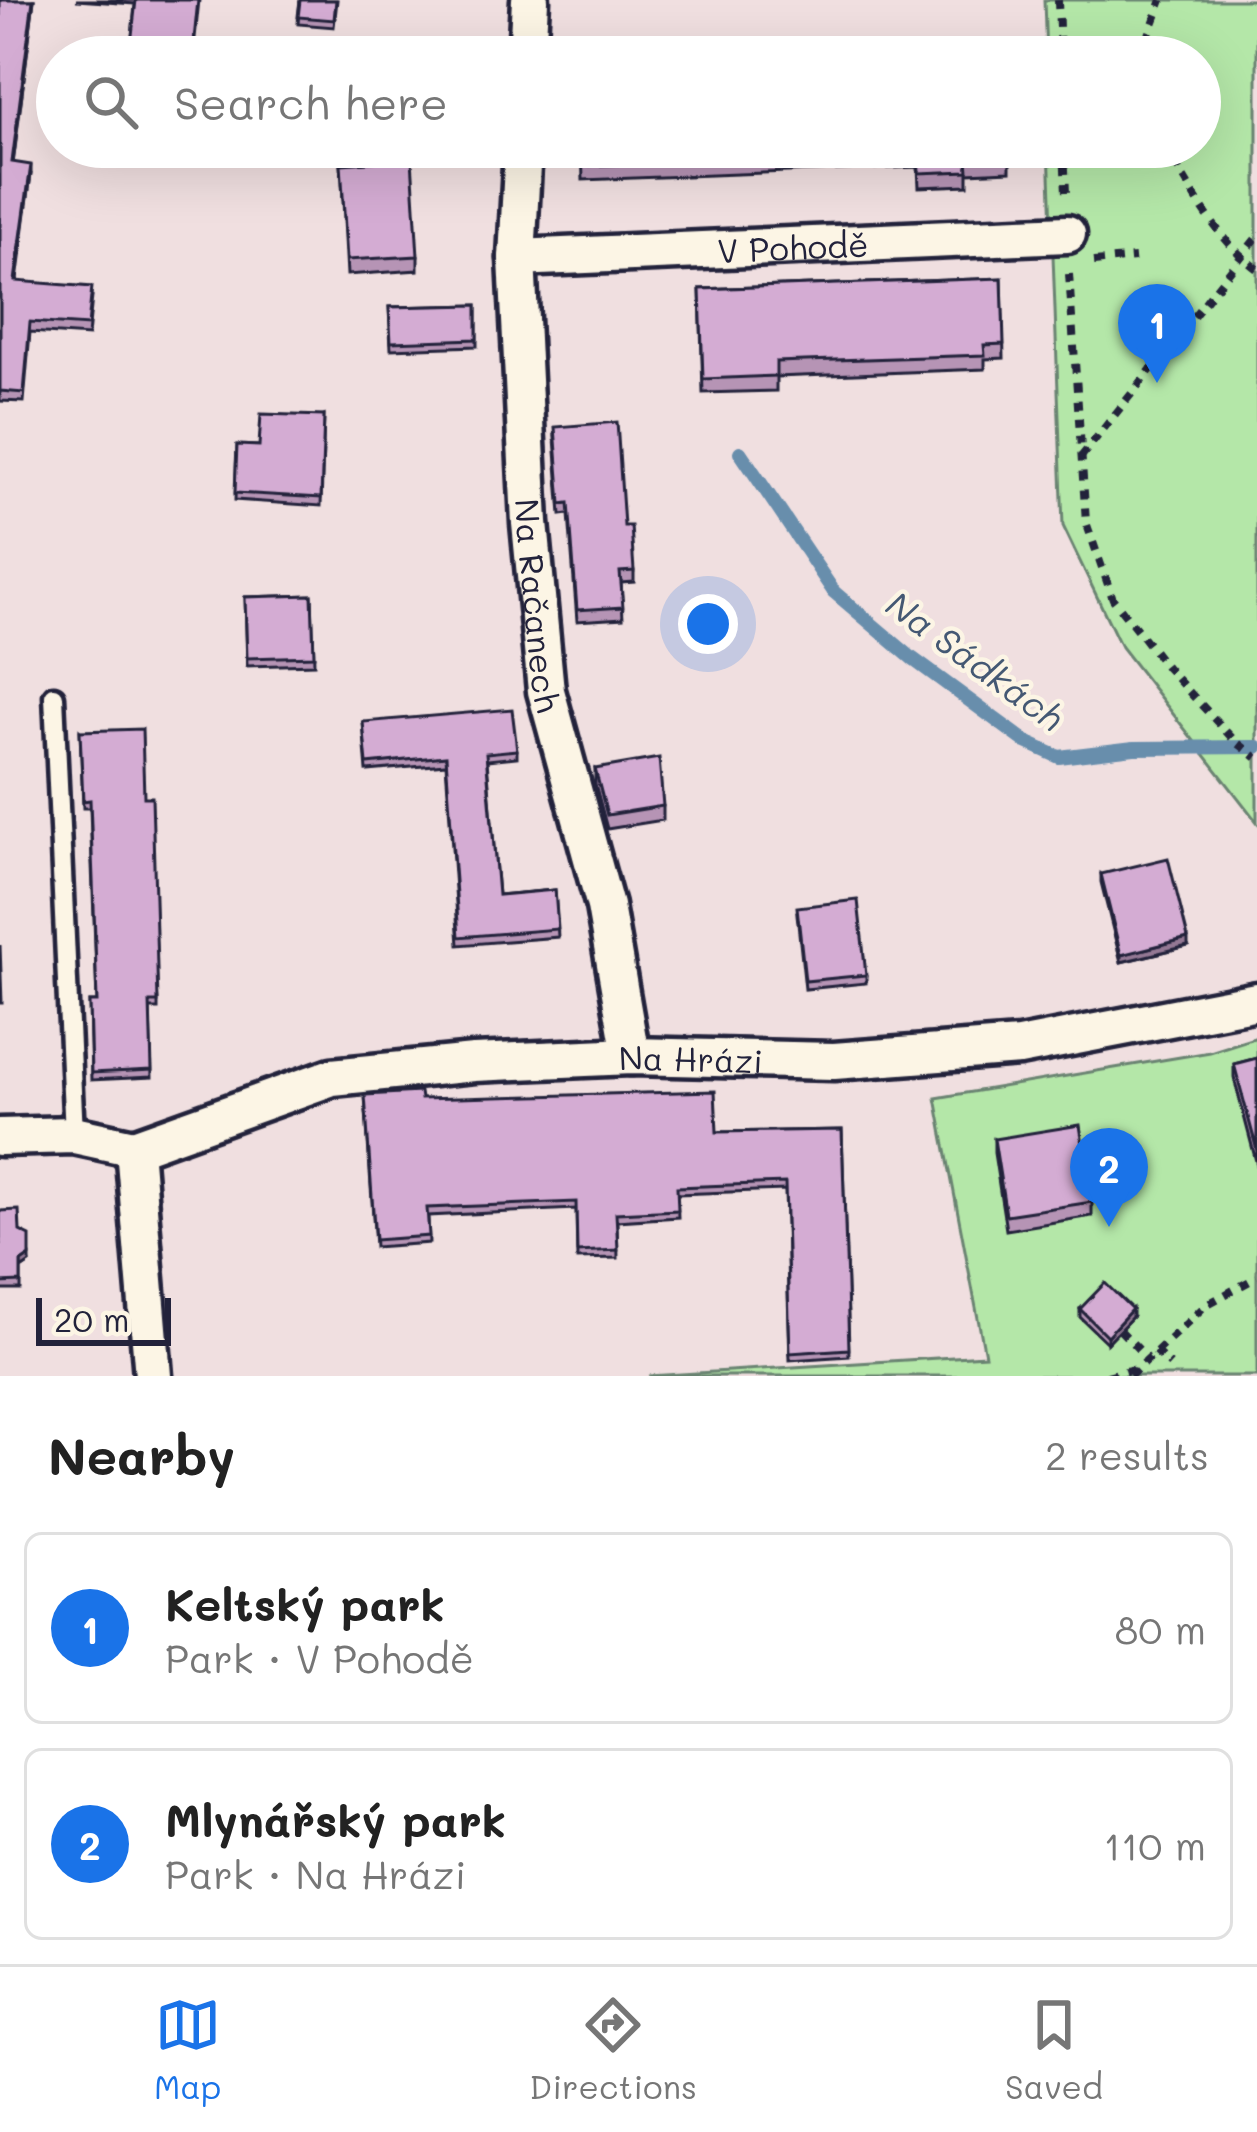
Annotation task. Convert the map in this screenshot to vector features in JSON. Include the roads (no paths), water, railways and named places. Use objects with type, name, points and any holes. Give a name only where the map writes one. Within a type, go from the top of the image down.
[{"type":"street","points":[[528,36],[530,0]]},
{"type":"street","name":"Na Račanech","points":[[522,168],[518,258],[530,523],[546,691],[604,906],[631,1056]]},
{"type":"street","name":"V Pohodě","points":[[518,258],[1067,234]]},
{"type":"street","name":"Na Hrázi","points":[[134,1148],[332,1077],[474,1063],[631,1056],[834,1061],[1018,1048],[1257,1001]]},
{"type":"street","points":[[0,1137],[74,1135],[134,1148],[153,1376]]},
{"type":"lane","points":[[54,697],[74,1135]]},
{"type":"waterway","name":"Na Sádkách","points":[[740,452],[834,592],[913,659],[1026,742],[1059,757],[1134,748],[1257,747]]},
{"type":"place","name":"Keltský park","points":[[1157,383]]},
{"type":"place","name":"Mlynářský park","points":[[1109,1227]]}]
